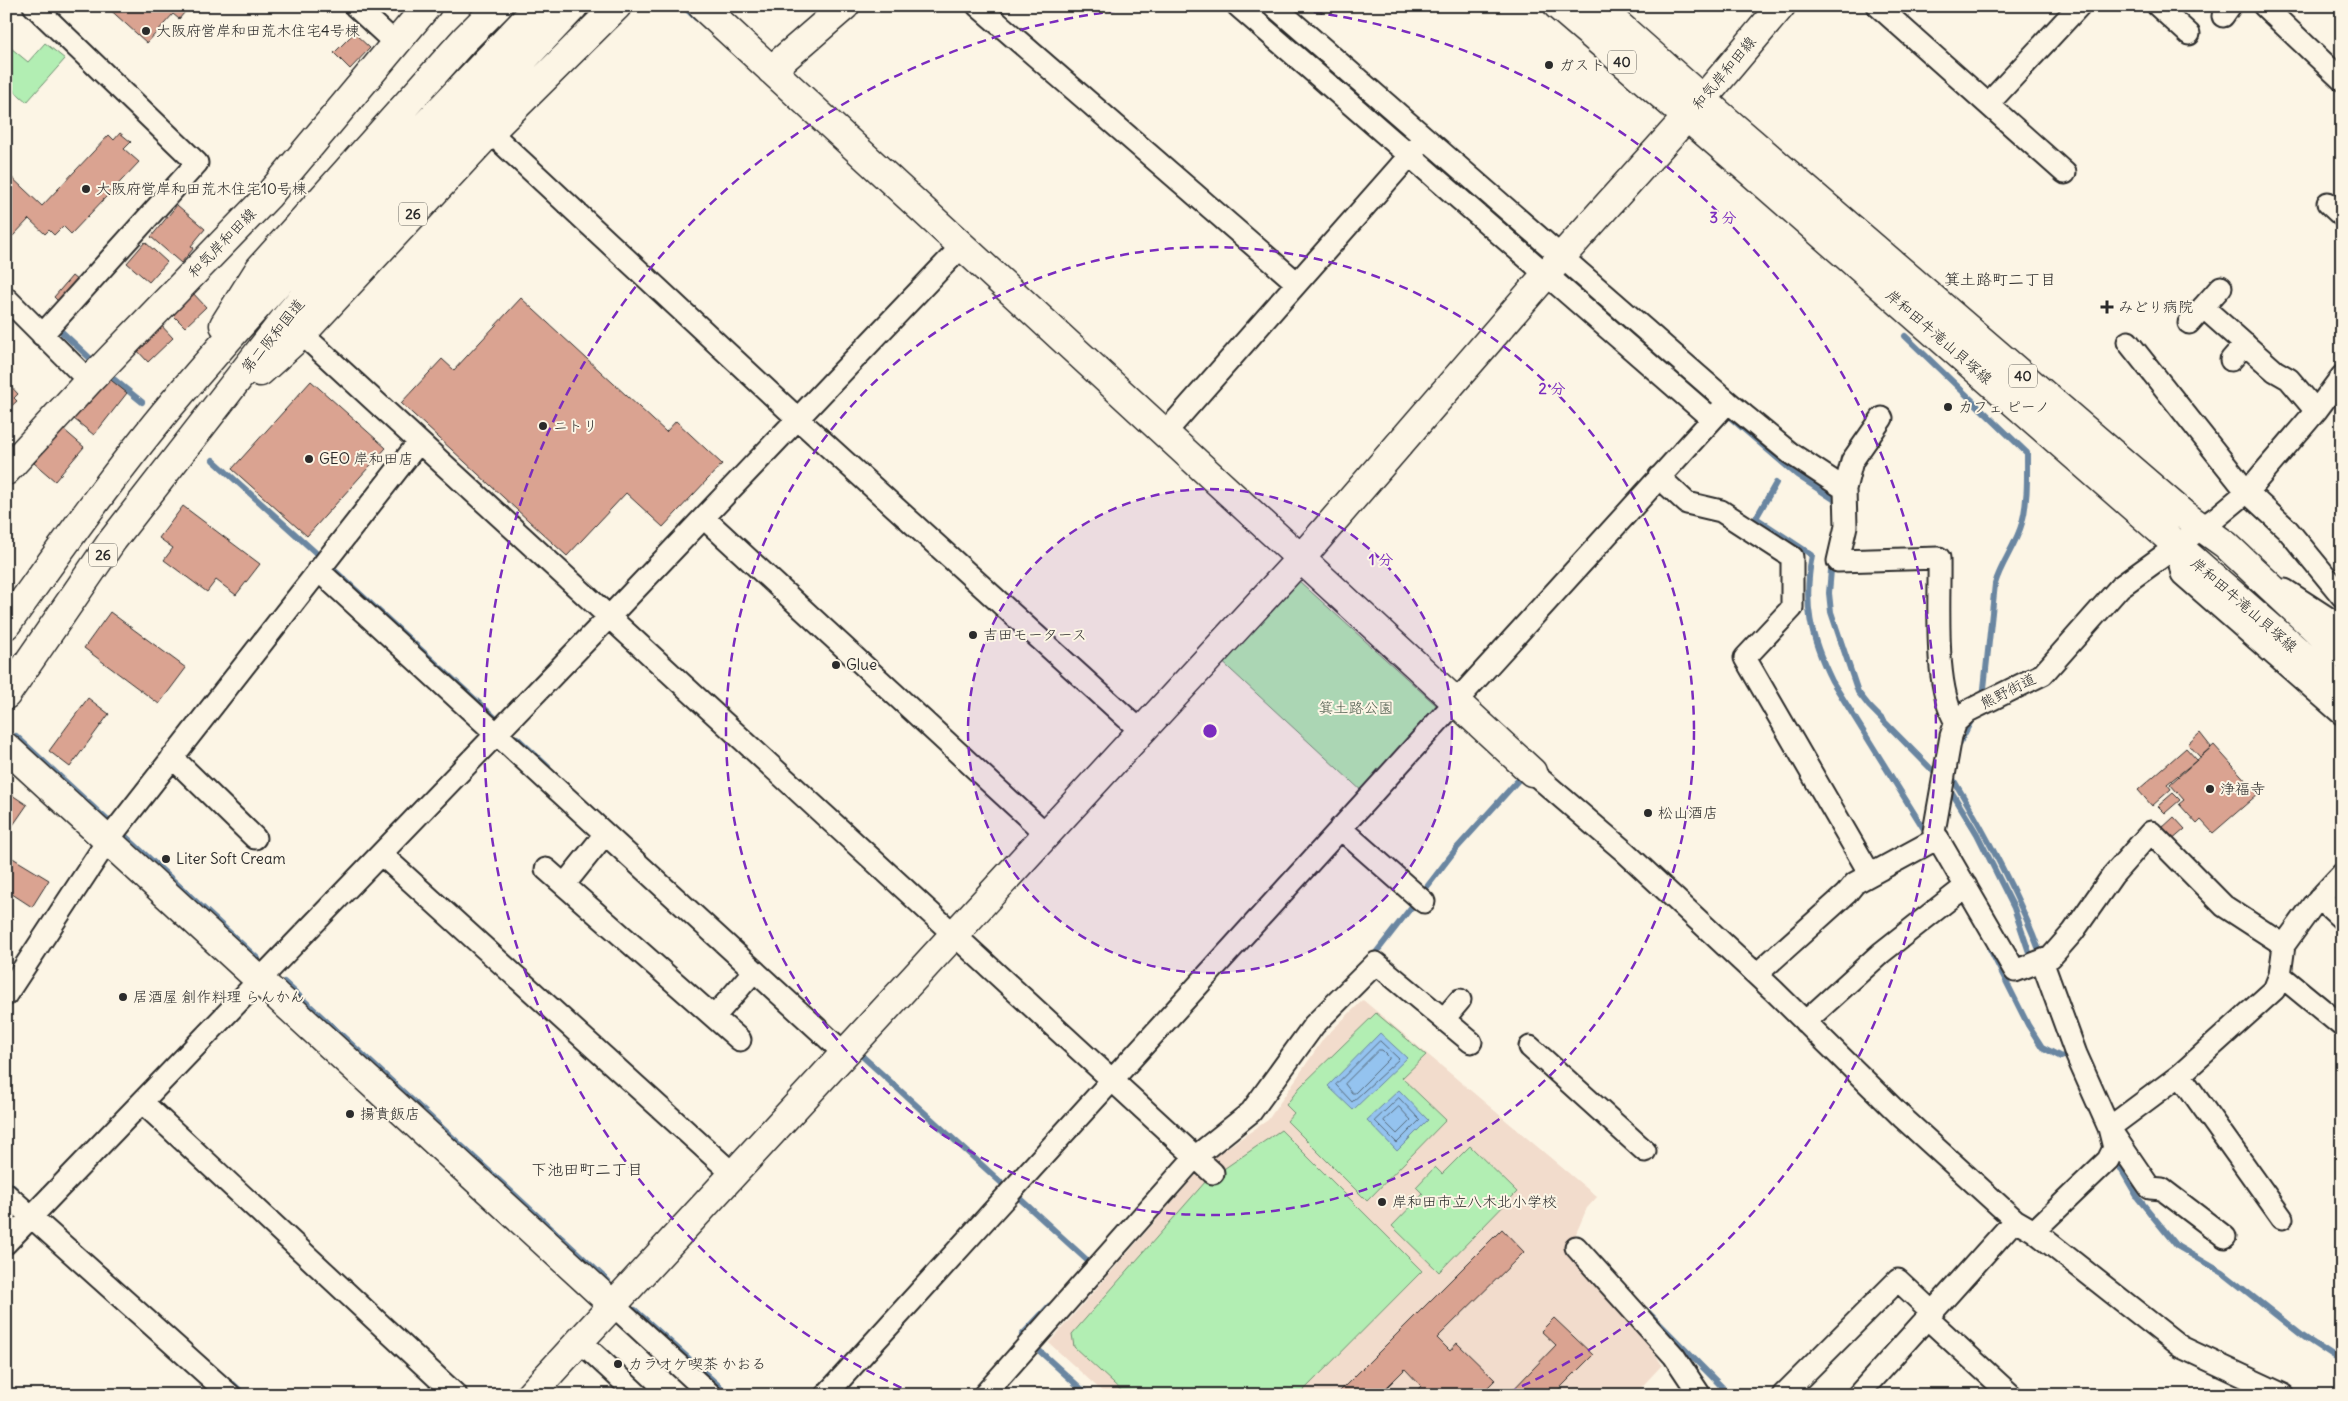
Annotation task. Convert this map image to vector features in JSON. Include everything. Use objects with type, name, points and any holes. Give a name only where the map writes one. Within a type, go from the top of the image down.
[{"type":"main road","name":"和気岸和田線","points":[[6,471],[89,381],[268,196],[427,6]]},
{"type":"main road","name":"26","points":[[181,394],[260,268],[465,39],[498,6]]},
{"type":"main road","name":"第二阪和国道","points":[[6,625],[78,525],[181,394],[332,223],[539,6]]},
{"type":"main road","name":"第二阪和国道","points":[[6,695],[112,541],[287,316],[352,240],[574,6]]},
{"type":"main road","name":"26","points":[[206,420],[302,334],[490,132],[617,6]]},
{"type":"main road","points":[[702,6],[1532,772]]},
{"type":"main road","points":[[771,70],[845,6]]},
{"type":"main road","name":"岸和田牛滝山貝塚線","points":[[1558,6],[1694,109],[2201,529],[2226,545],[2342,654]]},
{"type":"main road","name":"岸和田牛滝山貝塚線","points":[[1596,6],[1694,109],[1745,167],[2342,690]]},
{"type":"main road","name":"和気岸和田線","points":[[538,1392],[580,1341],[1300,558],[1554,265],[1694,109],[1781,6]]},
{"type":"main road","points":[[6,746],[613,1305]]},
{"type":"street","points":[[34,6],[197,163],[42,336]]},
{"type":"street","points":[[355,6],[395,43]]},
{"type":"street","points":[[978,6],[1297,283]]},
{"type":"street","points":[[1238,6],[1418,146]]},
{"type":"street","points":[[1274,6],[1418,146],[1720,410],[1845,489]]},
{"type":"street","points":[[1878,6],[2065,174]]},
{"type":"street","points":[[1988,104],[2078,6]]},
{"type":"street","points":[[2158,6],[2189,34]]},
{"type":"street","points":[[2264,6],[2339,73]]},
{"type":"street","points":[[490,132],[798,419],[1141,731]]},
{"type":"street","points":[[1165,433],[1418,146]]},
{"type":"street","points":[[6,1243],[609,618],[962,246]]},
{"type":"street","points":[[2189,323],[2221,287]]},
{"type":"street","points":[[6,298],[89,381]]},
{"type":"street","points":[[2203,307],[2275,371],[2289,379],[2316,410]]},
{"type":"street","points":[[302,334],[1213,1174]]},
{"type":"street","points":[[2128,342],[2247,492],[2287,529],[2342,596]]},
{"type":"street","points":[[2231,360],[2245,344]]},
{"type":"street","name":"熊野街道","points":[[1956,722],[1968,711],[2043,674],[2120,587],[2201,529],[2247,492],[2342,376]]},
{"type":"street","points":[[826,1395],[1720,410]]},
{"type":"street","points":[[1882,418],[1852,461],[1845,489],[1846,526],[1838,561],[1939,558],[1941,663],[1950,712],[1956,722],[1951,736],[1934,832],[2015,971],[2051,957],[2074,932],[2113,875],[2152,832],[2224,906],[2284,945]]},
{"type":"street","points":[[6,995],[108,840],[418,442]]},
{"type":"street","points":[[1659,477],[1687,504],[1721,511],[1792,558],[1792,608],[1745,658],[1870,874]]},
{"type":"street","points":[[704,518],[1046,834]]},
{"type":"street","points":[[2176,546],[2182,574],[2342,714]]},
{"type":"street","points":[[318,570],[844,1053]]},
{"type":"street","points":[[2257,573],[2326,615],[2342,627]]},
{"type":"street","points":[[172,757],[255,838]]},
{"type":"street","points":[[1532,772],[1624,851],[1757,974],[1904,1118],[2015,1220],[2034,1231],[2182,1347],[2284,1395]]},
{"type":"street","points":[[1340,828],[1424,902]]},
{"type":"street","points":[[564,885],[605,834]]},
{"type":"street","points":[[1757,974],[1846,894],[1855,883],[1938,838]]},
{"type":"street","points":[[381,854],[733,1174]]},
{"type":"street","points":[[546,869],[740,1040]]},
{"type":"street","points":[[2034,1231],[2110,1145],[2180,1074],[2274,990],[2280,975],[2284,945],[2319,898],[2342,874]]},
{"type":"street","points":[[1805,1022],[1881,953],[1966,886]]},
{"type":"street","points":[[2319,898],[2342,919]]},
{"type":"street","points":[[984,1395],[1195,1157],[1251,1112],[1314,1025],[1376,963],[1471,1042]]},
{"type":"street","points":[[2036,963],[2076,1054],[2110,1145],[2150,1188],[2162,1188],[2225,1237]]},
{"type":"street","points":[[714,1017],[754,971]]},
{"type":"street","points":[[2280,975],[2342,1026]]},
{"type":"street","points":[[1444,1019],[1460,1000]]},
{"type":"street","points":[[1530,1047],[1645,1151]]},
{"type":"street","points":[[2180,1074],[2282,1218]]},
{"type":"street","points":[[142,1102],[456,1395]]},
{"type":"street","points":[[6,1194],[230,1395]]},
{"type":"street","points":[[1858,1395],[2015,1220]]},
{"type":"street","points":[[1576,1247],[1674,1356],[1700,1395]]},
{"type":"street","points":[[1783,1395],[1898,1280],[1929,1314],[2011,1395]]},
{"type":"street","points":[[613,1305],[710,1395]]},
{"type":"street","points":[[580,1341],[638,1395]]},
{"type":"shaded area","name":"岸和田市立八木北小学校","points":[[1363,1000],[1597,1197],[1587,1208],[1568,1252],[1643,1334],[1662,1365],[1634,1395],[1106,1395],[1049,1343],[1209,1160],[1268,1120],[1324,1038]]},
{"type":"green space","points":[[45,43],[65,59],[27,102],[6,84],[6,54],[11,48],[28,62]]},
{"type":"green space","name":"箕土路公園","points":[[1298,580],[1437,706],[1438,713],[1365,794],[1217,657]]},
{"type":"green space","points":[[1376,1013],[1426,1055],[1402,1078],[1446,1120],[1367,1201],[1287,1121],[1294,1113],[1286,1105],[1300,1087]]},
{"type":"green space","points":[[1281,1130],[1422,1271],[1299,1395],[1126,1395],[1074,1347],[1072,1334],[1206,1181]]},
{"type":"green space","points":[[1470,1146],[1517,1192],[1439,1272],[1392,1226],[1423,1194],[1416,1187],[1435,1167],[1442,1174]]},
{"type":"water","points":[[1380,1033],[1407,1058],[1353,1110],[1328,1086]]},
{"type":"water","points":[[1399,1090],[1428,1120],[1397,1151],[1367,1120]]},
{"type":"building","name":"大阪府営岸和田荒木住宅4号棟","points":[[106,6],[190,6],[179,19],[173,14],[147,43]]},
{"type":"building","points":[[354,33],[370,48],[350,69],[334,53]]},
{"type":"building","name":"大阪府営岸和田荒木住宅10号棟","points":[[120,133],[131,142],[124,149],[139,162],[71,234],[63,226],[54,235],[49,230],[45,234],[29,219],[13,236],[6,230],[6,172],[42,206],[109,135],[114,140]]},
{"type":"building","points":[[177,205],[205,229],[191,246],[194,248],[181,263],[151,237]]},
{"type":"building","points":[[145,242],[167,262],[149,282],[127,263]]},
{"type":"building","points":[[72,276],[78,281],[59,302],[54,297]]},
{"type":"building","points":[[191,291],[206,307],[185,327],[170,312]]},
{"type":"building","name":"ニトリ","points":[[521,298],[666,432],[676,421],[722,464],[663,527],[626,493],[567,556],[401,403],[442,359],[454,370]]},
{"type":"building","points":[[160,324],[173,338],[148,362],[135,348]]},
{"type":"building","points":[[107,377],[127,393],[94,435],[74,419]]},
{"type":"building","points":[[6,381],[18,394],[14,398],[17,401],[6,411]]},
{"type":"building","name":"GEO 岸和田店","points":[[311,381],[386,448],[307,536],[232,469]]},
{"type":"building","points":[[63,429],[84,447],[55,481],[34,463]]},
{"type":"building","points":[[183,506],[260,564],[236,595],[216,580],[207,592],[164,560],[173,548],[159,538]]},
{"type":"building","points":[[110,612],[186,668],[159,704],[84,648]]},
{"type":"building","points":[[88,698],[109,714],[70,767],[49,751]]},
{"type":"building","points":[[2200,733],[2211,747],[2200,757],[2188,744]]},
{"type":"building","points":[[2214,745],[2258,794],[2213,833],[2201,820],[2197,824],[2179,804],[2184,800],[2170,784]]},
{"type":"building","points":[[2186,748],[2197,760],[2167,784],[2171,789],[2152,806],[2138,790]]},
{"type":"building","points":[[6,791],[27,805],[9,831],[6,829]]},
{"type":"building","points":[[2173,793],[2180,800],[2165,813],[2158,806]]},
{"type":"building","points":[[2174,817],[2185,829],[2171,841],[2161,829]]},
{"type":"building","points":[[6,854],[49,880],[32,907],[6,890]]},
{"type":"building","points":[[1502,1229],[1524,1252],[1437,1338],[1450,1351],[1457,1343],[1495,1380],[1487,1388],[1495,1395],[1422,1395],[1417,1390],[1421,1386],[1405,1369],[1379,1395],[1336,1395]]},
{"type":"building","points":[[1554,1318],[1593,1355],[1553,1395],[1508,1395],[1556,1345],[1541,1331]]},
{"type":"waterway","points":[[683,6],[696,18]]},
{"type":"waterway","points":[[1256,6],[1536,249]]},
{"type":"waterway","points":[[1573,281],[1612,315]]},
{"type":"waterway","points":[[62,332],[94,362]]},
{"type":"waterway","points":[[1905,336],[2027,453],[2024,515],[2016,539],[1995,584],[1983,698]]},
{"type":"waterway","points":[[110,376],[142,402]]},
{"type":"waterway","points":[[1725,413],[1797,475],[1835,500],[1839,506]]},
{"type":"waterway","points":[[213,460],[315,552]]},
{"type":"waterway","points":[[1776,483],[1756,518],[1812,555],[1808,589],[1810,620],[1824,665],[1927,834]]},
{"type":"waterway","points":[[1832,559],[1829,593],[1831,612],[1858,692],[1869,706],[1939,777]]},
{"type":"waterway","points":[[334,570],[494,717]]},
{"type":"waterway","points":[[1958,746],[1973,717]]},
{"type":"waterway","points":[[16,736],[107,820]]},
{"type":"waterway","points":[[517,738],[548,767]]},
{"type":"waterway","points":[[1951,772],[1953,779],[1990,843],[2012,887],[2041,955]]},
{"type":"waterway","points":[[1423,892],[1456,849],[1521,777]]},
{"type":"waterway","points":[[1948,786],[1977,834],[2014,908],[2032,961]]},
{"type":"waterway","points":[[124,835],[258,959]]},
{"type":"waterway","points":[[1371,959],[1413,905]]},
{"type":"waterway","points":[[1990,949],[2028,1025],[2042,1047],[2061,1057],[2066,1055]]},
{"type":"waterway","points":[[284,982],[608,1281]]},
{"type":"waterway","points":[[861,1055],[1006,1187]]},
{"type":"waterway","points":[[2114,1157],[2138,1198],[2177,1246],[2223,1273],[2304,1337],[2342,1362]]},
{"type":"waterway","points":[[6,1181],[15,1189]]},
{"type":"waterway","points":[[1018,1197],[1089,1262]]},
{"type":"waterway","points":[[1049,1306],[1022,1335],[1088,1395]]},
{"type":"waterway","points":[[635,1310],[729,1395]]},
{"type":"waterway","points":[[1646,1310],[1730,1395]]},
{"type":"waterway","points":[[233,1384],[245,1395]]},
{"type":"place","name":"大阪府営岸和田荒木住宅4号棟","points":[[146,31]]},
{"type":"place","name":"ガスト","points":[[1549,65]]},
{"type":"place","name":"大阪府営岸和田荒木住宅10号棟","points":[[86,189]]},
{"type":"place","name":"みどり病院","points":[[2107,307]]},
{"type":"place","name":"カフェ ピーノ","points":[[1948,407]]},
{"type":"place","name":"ニトリ","points":[[543,426]]},
{"type":"place","name":"GEO 岸和田店","points":[[309,459]]},
{"type":"place","name":"吉田モータース","points":[[973,635]]},
{"type":"place","name":"Glue","points":[[836,665]]},
{"type":"place","name":"浄福寺","points":[[2210,789]]},
{"type":"place","name":"松山酒店","points":[[1648,813]]},
{"type":"place","name":"Liter Soft Cream","points":[[166,859]]},
{"type":"place","name":"居酒屋 創作料理 らんかん","points":[[123,997]]},
{"type":"place","name":"揚貴飯店","points":[[350,1114]]},
{"type":"place","name":"岸和田市立八木北小学校","points":[[1382,1202]]},
{"type":"place","name":"カラオケ喫茶 かおる","points":[[618,1364]]},
{"type":"district","name":"箕土路町二丁目","points":[[2000,279]]},
{"type":"district","name":"下池田町二丁目","points":[[587,1169]]}]
